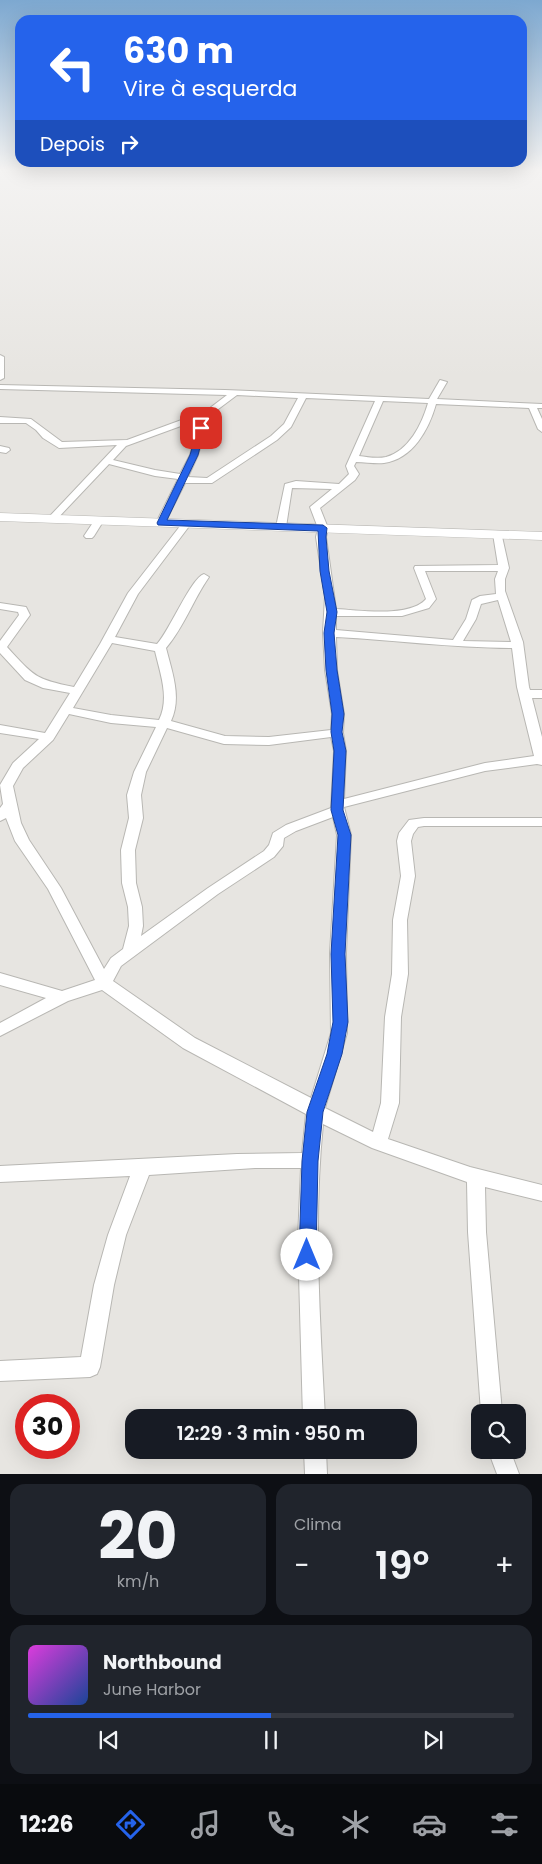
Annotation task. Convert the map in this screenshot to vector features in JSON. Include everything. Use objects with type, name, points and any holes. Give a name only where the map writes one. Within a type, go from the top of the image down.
[{"type":"main road","points":[[0,517],[542,536]]},
{"type":"street","points":[[0,358],[0,378]]},
{"type":"street","points":[[354,459],[386,460],[397,455],[410,444],[425,424],[442,382]]},
{"type":"street","points":[[0,386],[234,393],[542,406]]},
{"type":"street","points":[[0,420],[28,422],[39,428],[47,438],[57,441],[59,445],[126,442],[205,415],[224,403],[234,393]]},
{"type":"street","points":[[106,461],[184,479],[208,481],[274,438],[288,425],[303,396]]},
{"type":"street","points":[[314,1409],[307,1239],[310,1161],[315,1112],[334,1054],[340,1027],[338,954],[344,835],[337,808],[340,751],[337,732],[338,714],[331,670],[329,633],[332,612],[321,537],[323,528],[316,505],[342,488],[354,474],[350,466],[380,399]]},
{"type":"street","points":[[532,405],[542,429]]},
{"type":"street","points":[[162,523],[194,455],[205,415]]},
{"type":"street","points":[[52,519],[126,442]]},
{"type":"street","points":[[281,527],[288,486],[296,484],[342,488]]},
{"type":"street","points":[[89,536],[99,520]]},
{"type":"street","points":[[187,523],[133,593],[78,691],[49,738],[18,766],[3,785],[14,823],[22,841],[54,888],[104,983],[188,1043],[304,1103],[315,1112],[378,1143],[476,1178],[542,1193]]},
{"type":"street","points":[[0,1030],[62,997],[104,983],[116,962],[270,854],[276,846],[278,836],[291,828],[337,808],[485,767],[542,760],[525,694],[517,645],[502,596],[500,579],[504,568],[498,534]]},
{"type":"street","points":[[332,612],[406,614],[428,604],[431,599],[419,568],[504,568]]},
{"type":"street","points":[[130,951],[136,926],[135,907],[128,883],[128,850],[136,818],[134,795],[140,772],[167,716],[170,690],[160,648],[182,618],[188,600],[204,577]]},
{"type":"street","points":[[456,644],[471,619],[476,602],[484,598],[502,596]]},
{"type":"street","points":[[0,606],[22,610],[25,615],[1,646],[18,668],[29,678],[47,685],[78,691]]},
{"type":"street","points":[[329,633],[382,636],[456,644],[517,645]]},
{"type":"street","points":[[108,639],[160,648]]},
{"type":"street","points":[[525,694],[542,694]]},
{"type":"street","points":[[66,710],[112,719],[162,723],[224,740],[269,741],[337,732]]},
{"type":"street","points":[[0,729],[49,738]]},
{"type":"street","points":[[0,817],[10,804]]},
{"type":"street","points":[[378,1143],[390,1103],[393,1017],[400,967],[400,920],[408,876],[406,833],[414,823],[424,822],[542,822]]},
{"type":"street","points":[[0,979],[62,997]]},
{"type":"street","points":[[0,1174],[143,1167],[250,1159],[310,1161]]},
{"type":"street","points":[[0,1371],[90,1367],[104,1285],[116,1235],[143,1167]]},
{"type":"street","points":[[476,1178],[477,1232],[491,1404]]},
{"type":"street","points":[[315,1459],[316,1474]]},
{"type":"street","points":[[503,1459],[508,1474]]},
{"type":"route","points":[[201,428],[194,455],[162,523],[323,528],[321,537],[332,612],[329,633],[331,670],[338,714],[337,732],[340,751],[337,810],[344,835],[338,954],[340,1033],[315,1112],[310,1161],[307,1255]]}]
